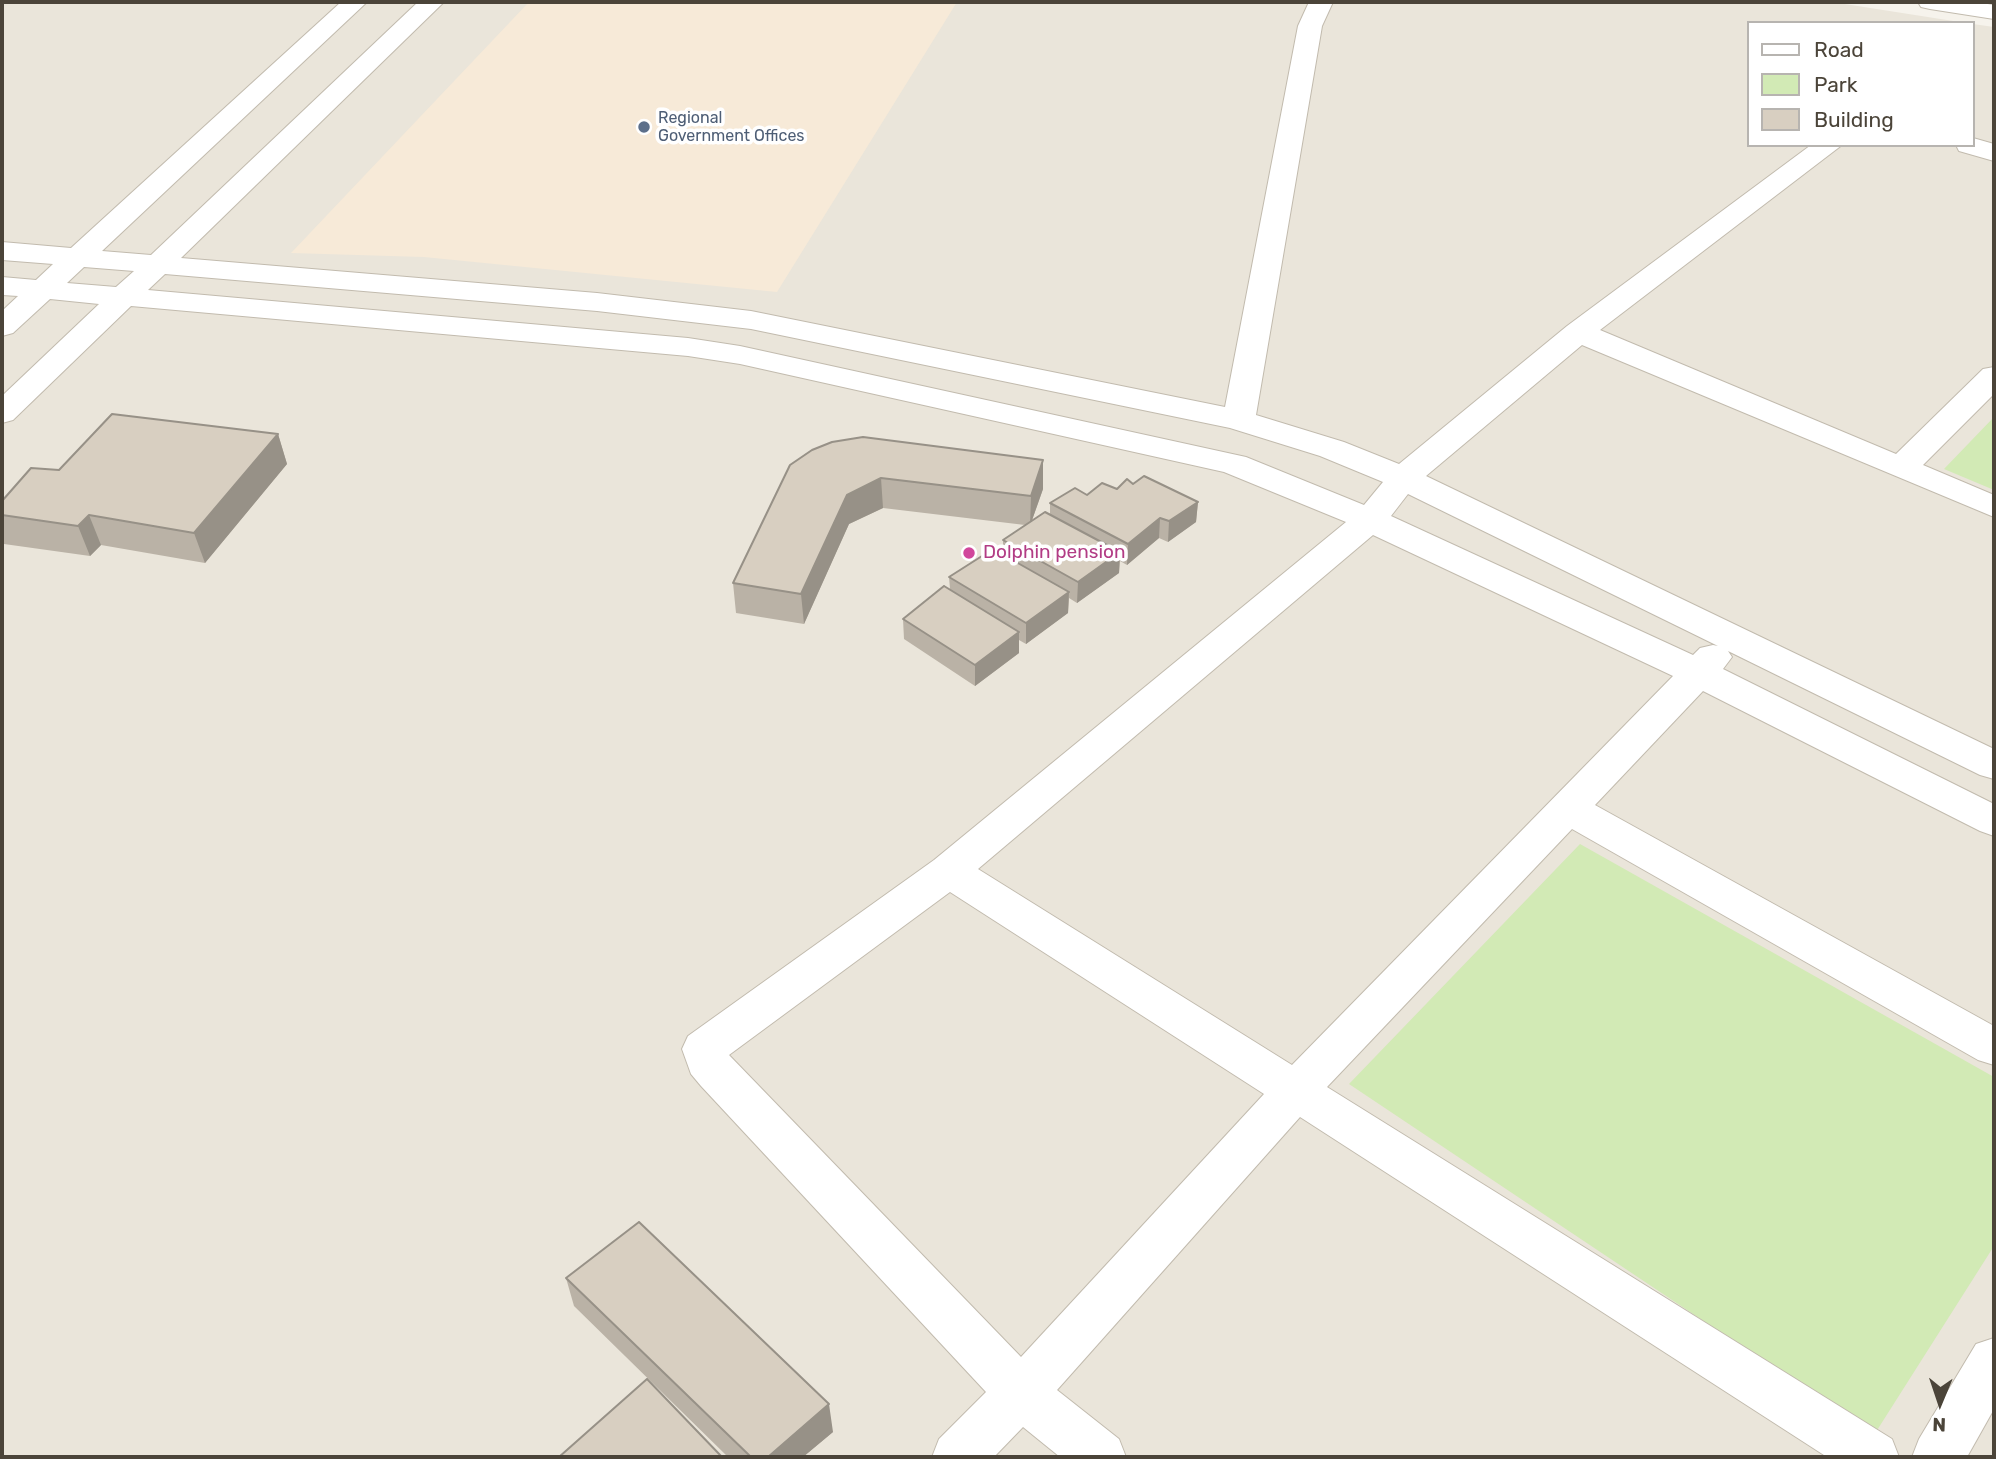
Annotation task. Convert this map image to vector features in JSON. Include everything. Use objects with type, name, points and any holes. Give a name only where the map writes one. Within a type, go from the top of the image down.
[{"type":"street","points":[[2,327],[355,2]]},
{"type":"street","points":[[2,413],[432,2]]},
{"type":"street","points":[[1239,420],[1310,26],[1321,2]]},
{"type":"street","points":[[1930,2],[1991,22]]},
{"type":"street","points":[[1100,1457],[1021,1393],[717,1073],[708,1062],[704,1049],[949,871],[1370,520],[1403,478],[1578,332],[1826,147]]},
{"type":"street","points":[[1975,147],[1994,153]]},
{"type":"street","points":[[2,251],[658,308],[751,320],[1167,402],[1239,420],[1332,449],[1403,478],[1994,765]]},
{"type":"street","points":[[2,286],[638,341],[740,355],[1212,459],[1287,484],[1370,520],[1697,673],[1994,821]]},
{"type":"street","points":[[638,341],[658,308]]},
{"type":"street","points":[[1578,332],[1994,507]]},
{"type":"street","points":[[1901,468],[1994,376]]},
{"type":"street","points":[[958,1457],[1021,1393],[1296,1090],[1732,639]]},
{"type":"street","points":[[1568,808],[1994,1047]]},
{"type":"street","points":[[949,871],[1874,1457]]},
{"type":"street","points":[[1938,1457],[1994,1361]]},
{"type":"shaded area","points":[[2,2],[1832,2],[1953,21],[1748,21],[1748,147],[1975,147],[1975,24],[1994,27],[1994,1457],[2,1457]]},
{"type":"shaded area","name":"Regional Government Offices","points":[[529,2],[957,2],[777,292],[424,257],[291,253]]},
{"type":"green space","points":[[1994,417],[1994,490],[1944,469]]},
{"type":"green space","points":[[1580,844],[1994,1077],[1994,1246],[1874,1435],[1349,1084]]},
{"type":"building","points":[[112,414],[278,434],[194,533],[89,515],[78,526],[2,515],[2,501],[31,468],[59,470]]},
{"type":"building","points":[[863,437],[1043,460],[1031,496],[881,478],[847,495],[801,594],[733,583],[790,465],[812,450],[832,442]]},
{"type":"building","points":[[1144,476],[1198,502],[1169,521],[1160,518],[1128,544],[1050,503],[1075,488],[1087,495],[1102,483],[1117,489],[1127,479],[1133,484]]},
{"type":"building","points":[[1045,512],[1120,552],[1078,582],[1003,540]]},
{"type":"building","points":[[993,549],[1069,592],[1026,623],[949,577]]},
{"type":"building","points":[[944,586],[1019,632],[975,665],[903,619]]},
{"type":"building","points":[[639,1222],[829,1404],[768,1457],[751,1457],[566,1278]]},
{"type":"building","points":[[647,1379],[722,1457],[559,1457]]},
{"type":"place","name":"Regional Government Offices","points":[[644,127]]},
{"type":"place","name":"Dolphin pension","points":[[969,553]]}]
